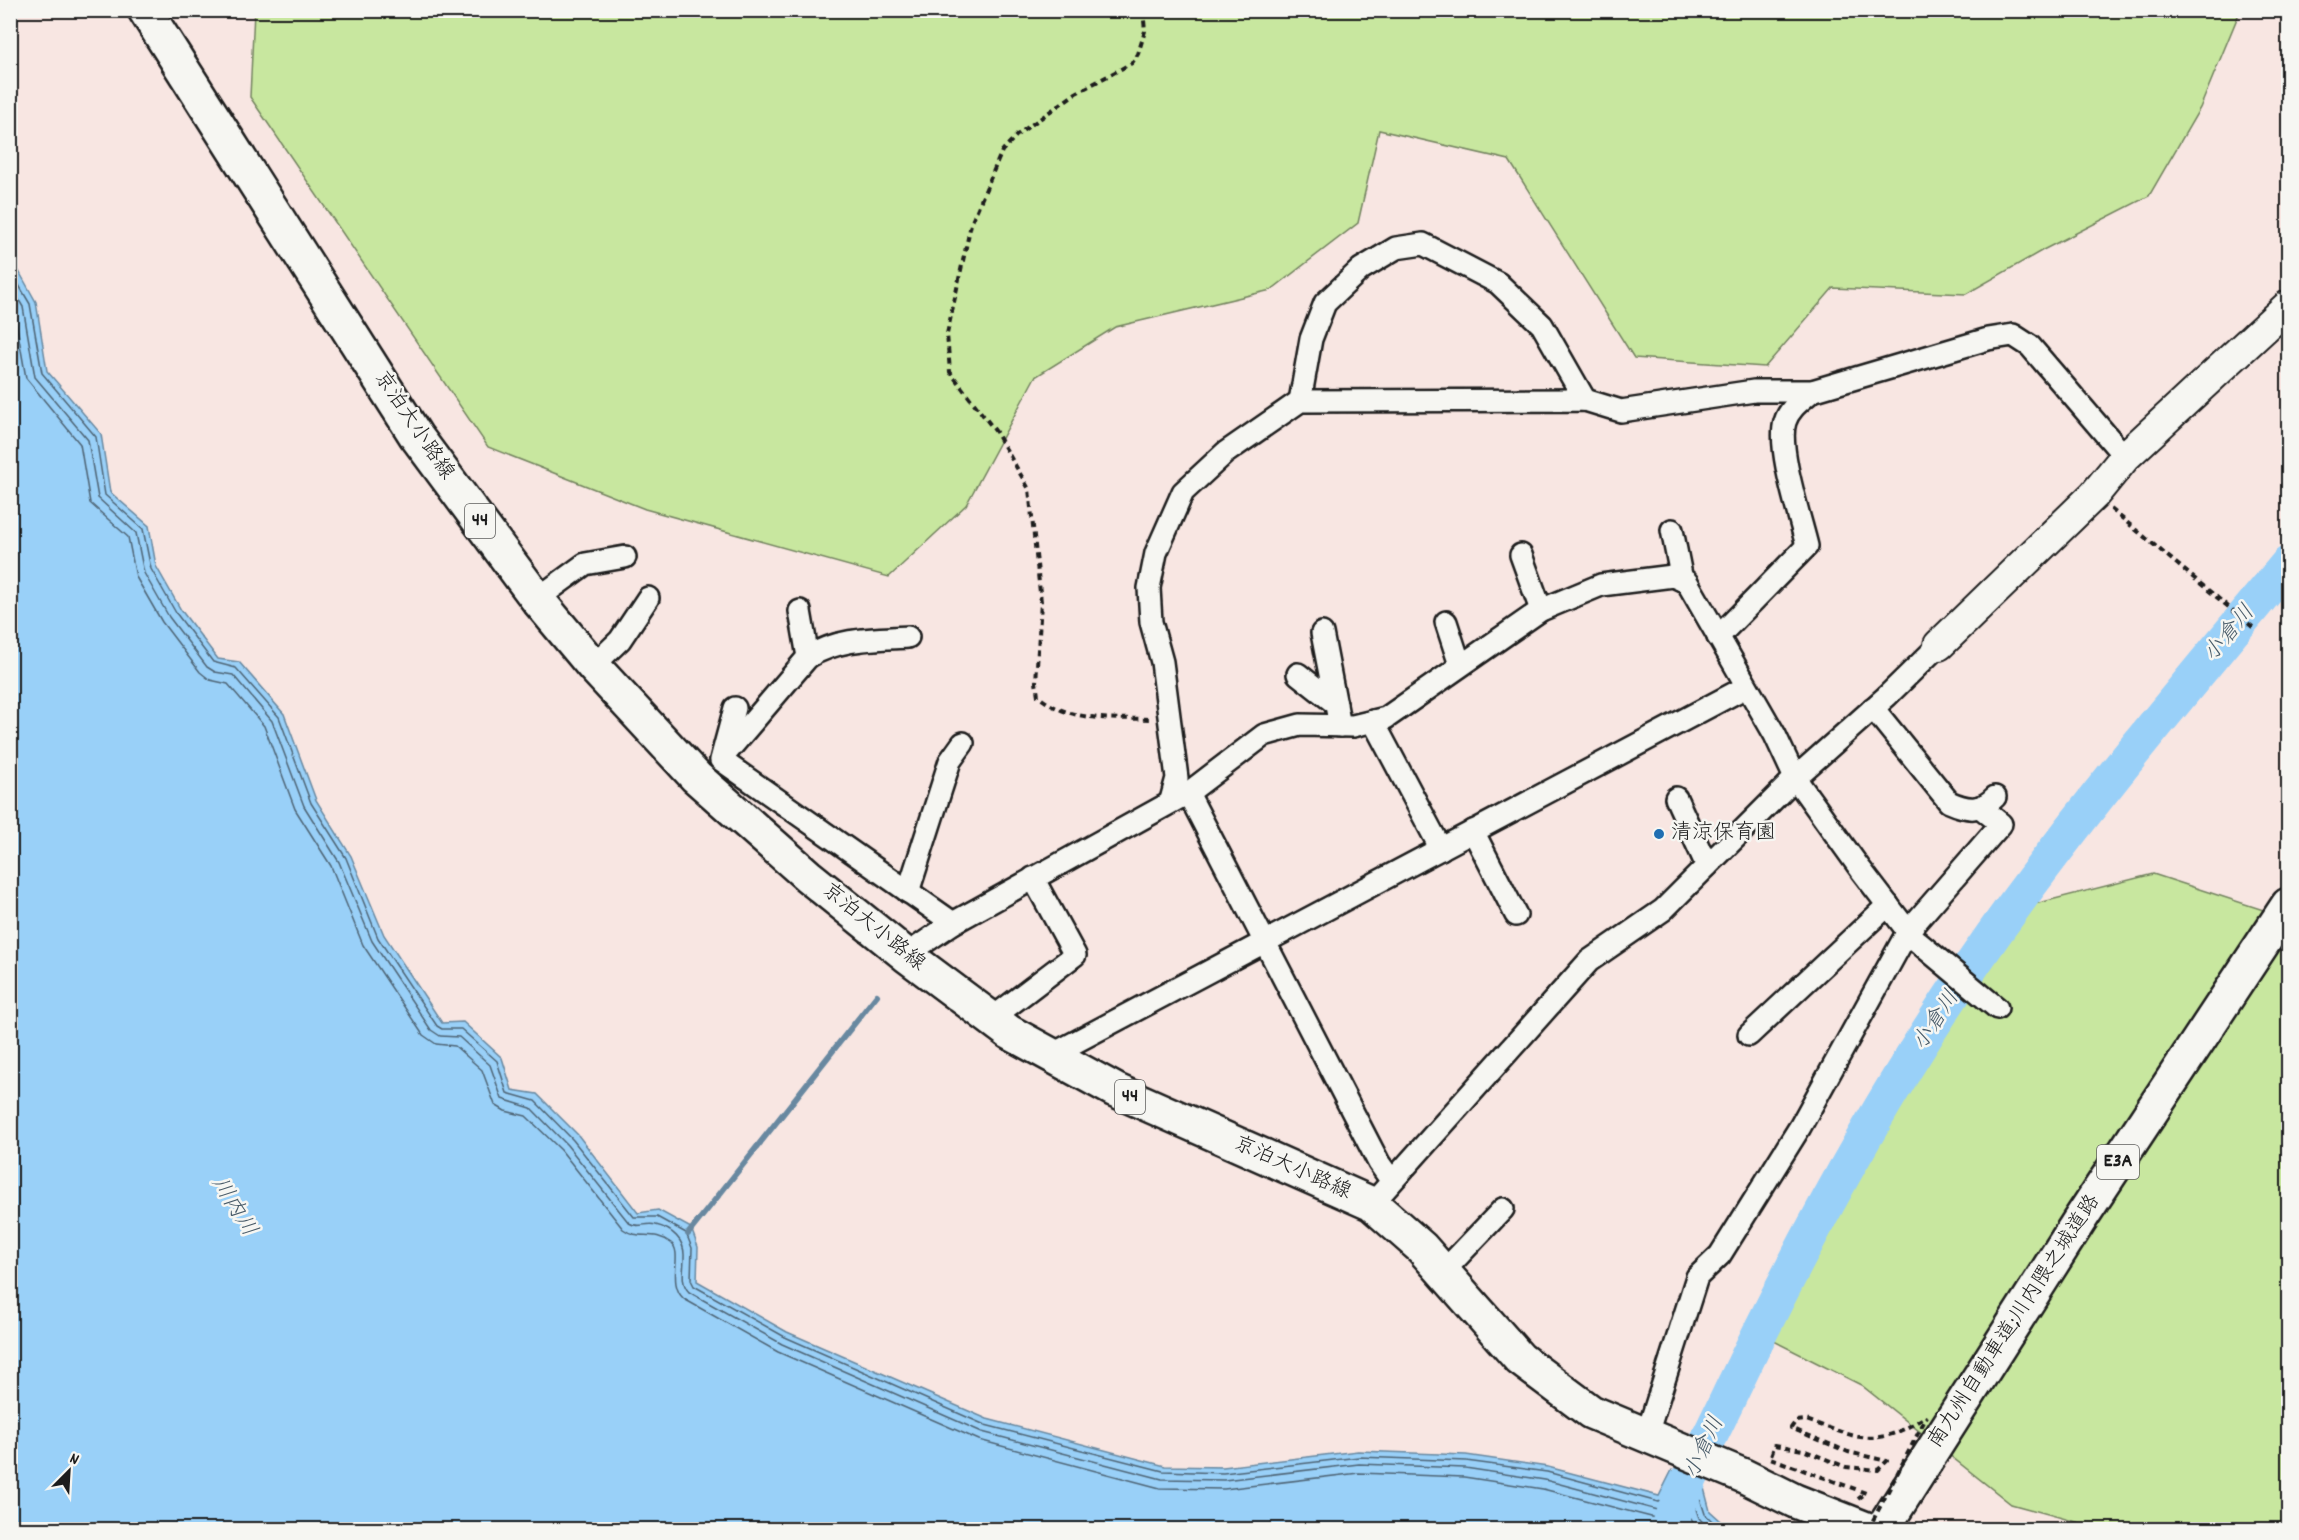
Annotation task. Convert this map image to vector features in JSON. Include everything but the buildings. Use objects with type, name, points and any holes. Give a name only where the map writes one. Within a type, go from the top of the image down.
[{"type":"main road","name":"京泊大小路線","points":[[145,10],[416,436],[537,599],[592,666],[713,772],[808,876],[906,955],[1009,1032],[1115,1090],[1382,1192],[1422,1248],[1520,1359],[1590,1412],[1744,1476],[1795,1501],[1864,1520]]},
{"type":"main road","name":"南九州自動車道;川内隈之城道路","points":[[1882,1530],[1940,1419],[2085,1211],[2289,905]]},
{"type":"street","points":[[1300,401],[1311,339],[1325,303],[1361,269],[1396,248],[1423,244],[1498,283],[1506,290],[1542,326],[1585,400]]},
{"type":"street","points":[[1382,1192],[1589,961],[1663,910],[1795,778],[1873,708],[2094,495],[2125,457],[2289,306]]},
{"type":"street","points":[[1382,1192],[1379,1163],[1265,942],[1179,796],[1162,662],[1151,622],[1149,588],[1155,553],[1183,492],[1225,453],[1300,401],[1585,400],[1621,411],[1754,392],[1812,391],[1988,339],[2013,335],[2030,346],[2125,457]]},
{"type":"street","points":[[1718,637],[1807,546],[1783,441],[1785,422],[1791,408],[1812,391]]},
{"type":"street","points":[[1672,530],[1682,580]]},
{"type":"street","points":[[1521,555],[1541,610]]},
{"type":"street","points":[[537,599],[585,564],[625,556]]},
{"type":"street","points":[[906,955],[953,923],[1179,796],[1264,735],[1300,725],[1340,726],[1386,718],[1541,610],[1601,585],[1673,576],[1687,582],[1774,735],[1795,778],[1888,905],[1911,934],[1997,1008]]},
{"type":"street","points":[[592,666],[620,640],[648,598]]},
{"type":"street","points":[[800,611],[808,657]]},
{"type":"street","points":[[1446,622],[1460,665]]},
{"type":"street","points":[[1322,633],[1340,726]]},
{"type":"street","points":[[713,772],[745,728],[808,657],[823,648],[856,640],[908,637]]},
{"type":"street","points":[[1298,674],[1336,704]]},
{"type":"street","points":[[1051,1055],[1746,687]]},
{"type":"street","points":[[713,772],[735,708]]},
{"type":"street","points":[[1646,1437],[1697,1277],[1720,1255],[1800,1128],[1911,934],[2001,824],[1988,802],[1963,808],[1949,802],[1873,708]]},
{"type":"street","points":[[1373,721],[1441,849]]},
{"type":"street","points":[[908,892],[950,761],[963,743]]},
{"type":"street","points":[[713,772],[908,892],[953,923]]},
{"type":"street","points":[[1676,798],[1707,866]]},
{"type":"street","points":[[1473,831],[1516,915]]},
{"type":"street","points":[[992,1019],[1075,955],[1033,878]]},
{"type":"street","points":[[1749,1035],[1888,905]]},
{"type":"street","points":[[1443,1272],[1503,1209]]},
{"type":"path","points":[[1143,10],[1145,31],[1138,54],[1132,63],[1076,93],[1017,135],[1002,151],[971,224],[947,334],[950,372],[996,432],[1029,489],[1041,602],[1036,682],[1038,696],[1048,704],[1077,717],[1168,719]]},
{"type":"path","points":[[2094,495],[2255,629]]},
{"type":"path","points":[[1864,1520],[1940,1419]]},
{"type":"path","points":[[1864,1520],[1866,1493],[1770,1458],[1775,1445],[1803,1450],[1846,1467],[1878,1470],[1887,1461],[1848,1452],[1791,1428],[1796,1421],[1806,1420],[1871,1439],[1896,1435],[1940,1419]]},
{"type":"green space","points":[[2240,10],[2200,108],[2149,196],[2043,250],[1966,294],[1833,288],[1765,367],[1634,358],[1509,160],[1379,130],[1358,223],[1271,290],[1115,327],[1035,377],[966,505],[889,577],[645,509],[488,447],[250,97],[254,11]]},
{"type":"green space","points":[[2153,874],[2288,918],[2288,1529],[2102,1529],[2011,1504],[1861,1385],[1762,1335],[2003,912]]},
{"type":"water","name":"川内川","points":[[11,257],[36,302],[47,371],[101,434],[110,492],[149,526],[156,566],[181,610],[218,659],[239,662],[284,714],[316,800],[351,856],[384,935],[442,1023],[463,1022],[502,1058],[512,1090],[537,1094],[578,1135],[638,1213],[658,1210],[691,1228],[698,1247],[697,1281],[787,1332],[987,1419],[1165,1466],[1223,1467],[1358,1451],[1466,1455],[1548,1467],[1659,1496],[1672,1470],[1704,1488],[1710,1511],[1730,1529],[11,1529]]},
{"type":"waterway","name":"小倉川","points":[[1667,1530],[1733,1388],[1796,1262],[1863,1139],[1936,1019],[1975,960],[2082,816],[2288,564]]},
{"type":"waterway","points":[[688,1234],[877,995]]},
{"type":"place","name":"清涼保育園","points":[[1659,834]]}]
